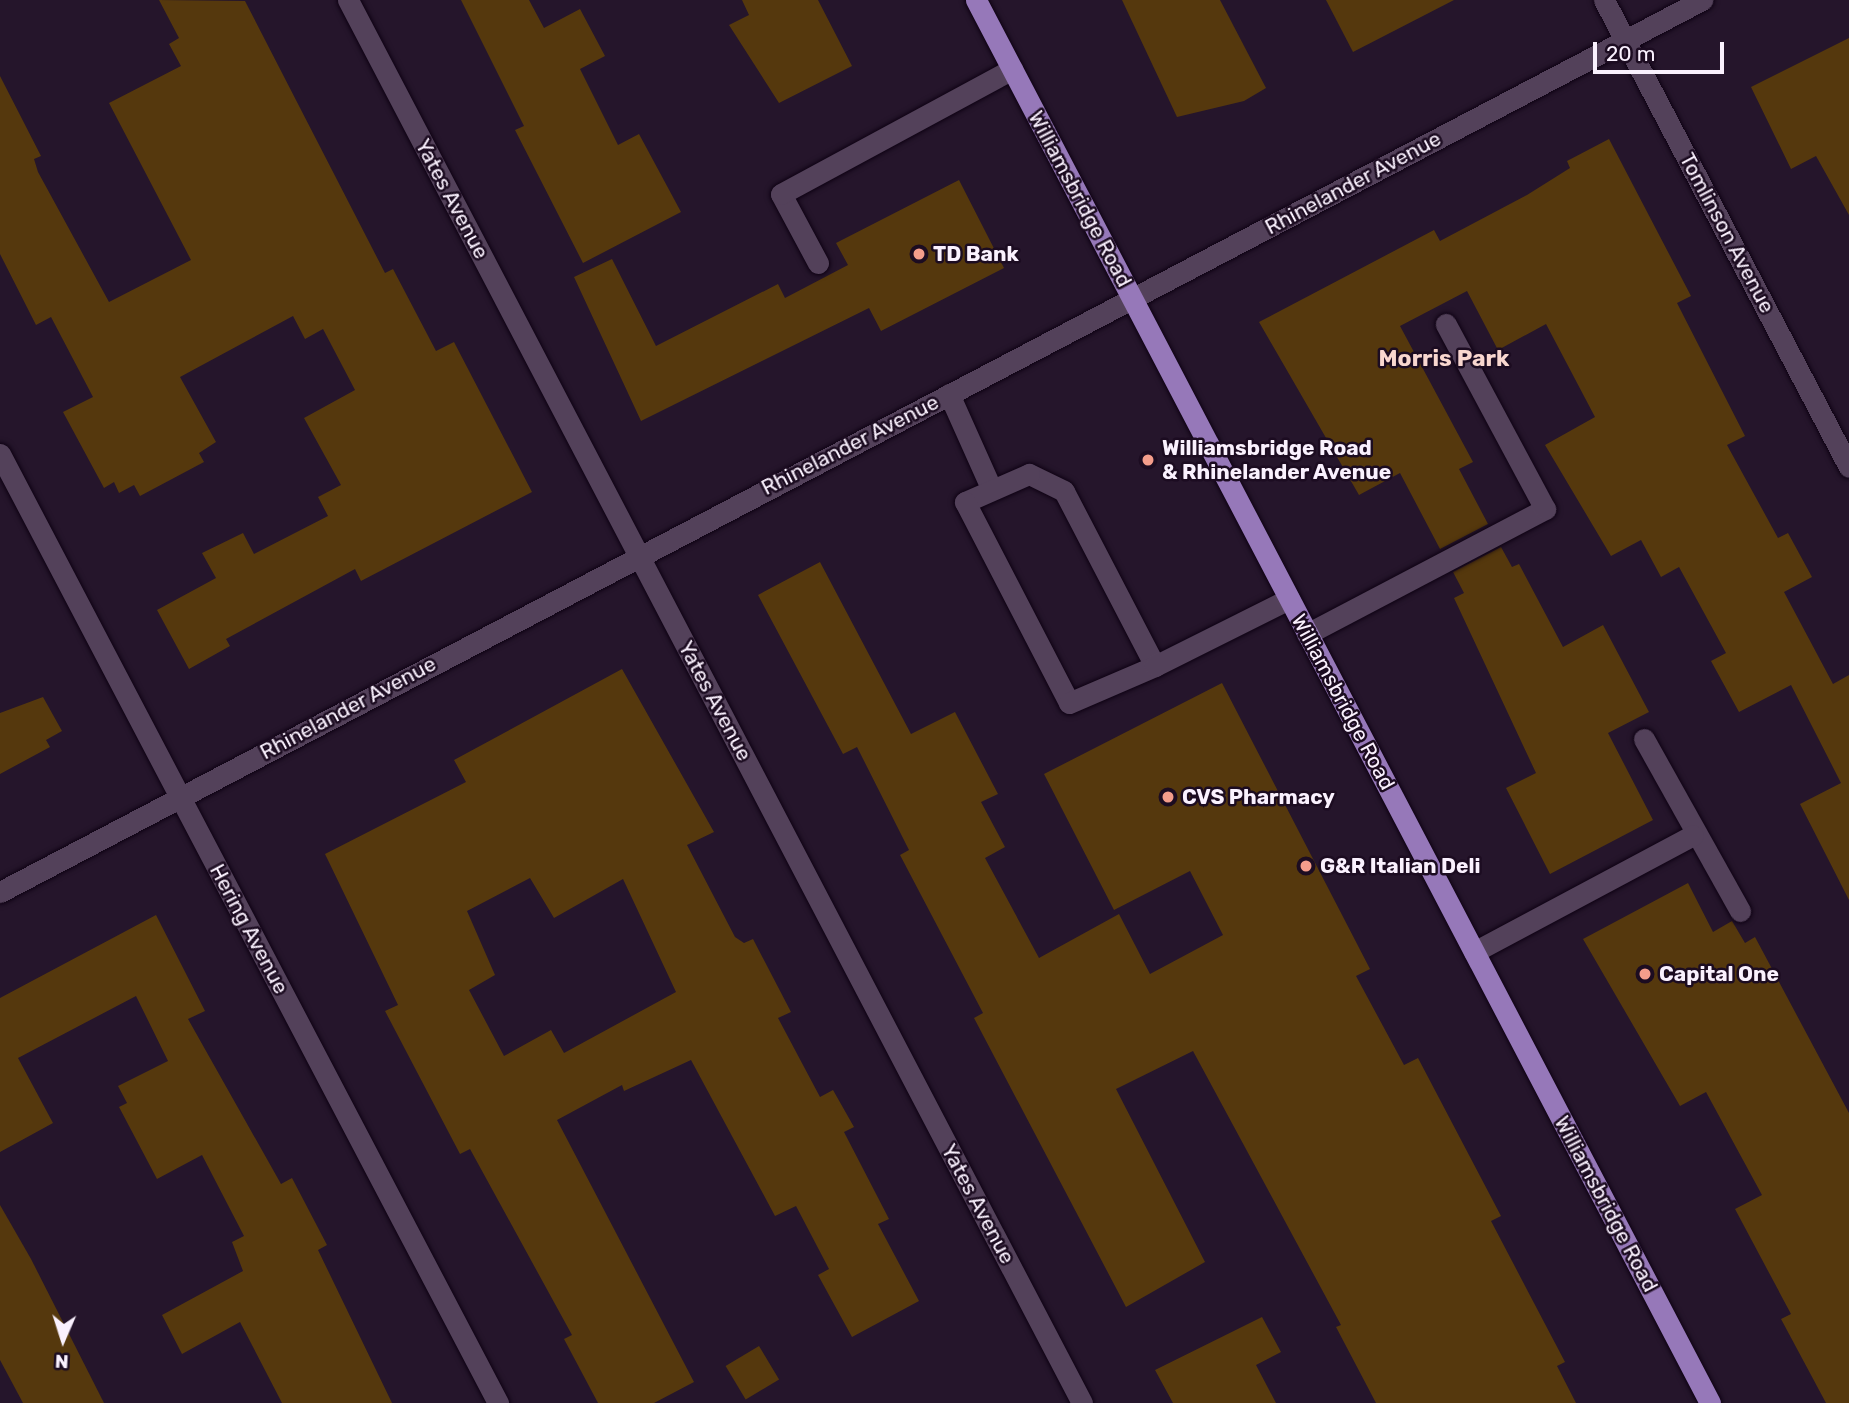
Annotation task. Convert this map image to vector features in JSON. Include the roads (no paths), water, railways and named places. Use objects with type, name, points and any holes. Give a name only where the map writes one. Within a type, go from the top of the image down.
[{"type":"main road","name":"Williamsbridge Road","points":[[976,0],[1710,1403]]},
{"type":"street","name":"Yates Avenue","points":[[348,0],[1082,1403]]},
{"type":"street","name":"Tomlinson Avenue","points":[[1604,0],[1849,467]]},
{"type":"street","name":"Rhinelander Avenue","points":[[0,892],[638,554],[1133,300],[1702,0]]},
{"type":"street","points":[[818,263],[781,194],[1012,69]]},
{"type":"street","points":[[1307,634],[1545,509],[1446,324]]},
{"type":"street","points":[[949,394],[991,488]]},
{"type":"street","name":"Hering Avenue","points":[[0,454],[498,1403]]},
{"type":"street","points":[[1155,666],[1063,491],[1029,474],[991,488],[965,502],[1069,703],[1155,666],[1289,599]]},
{"type":"street","points":[[1644,739],[1693,835],[1740,911]]},
{"type":"street","points":[[1474,952],[1693,835]]},
{"type":"place","name":"TD Bank","points":[[919,254]]},
{"type":"place","name":"Williamsbridge Road & Rhinelander Avenue","points":[[1148,460]]},
{"type":"place","name":"CVS Pharmacy","points":[[1168,797]]},
{"type":"place","name":"G&R Italian Deli","points":[[1306,866]]},
{"type":"place","name":"Capital One","points":[[1645,974]]},
{"type":"district","name":"Morris Park","points":[[1444,358]]}]
